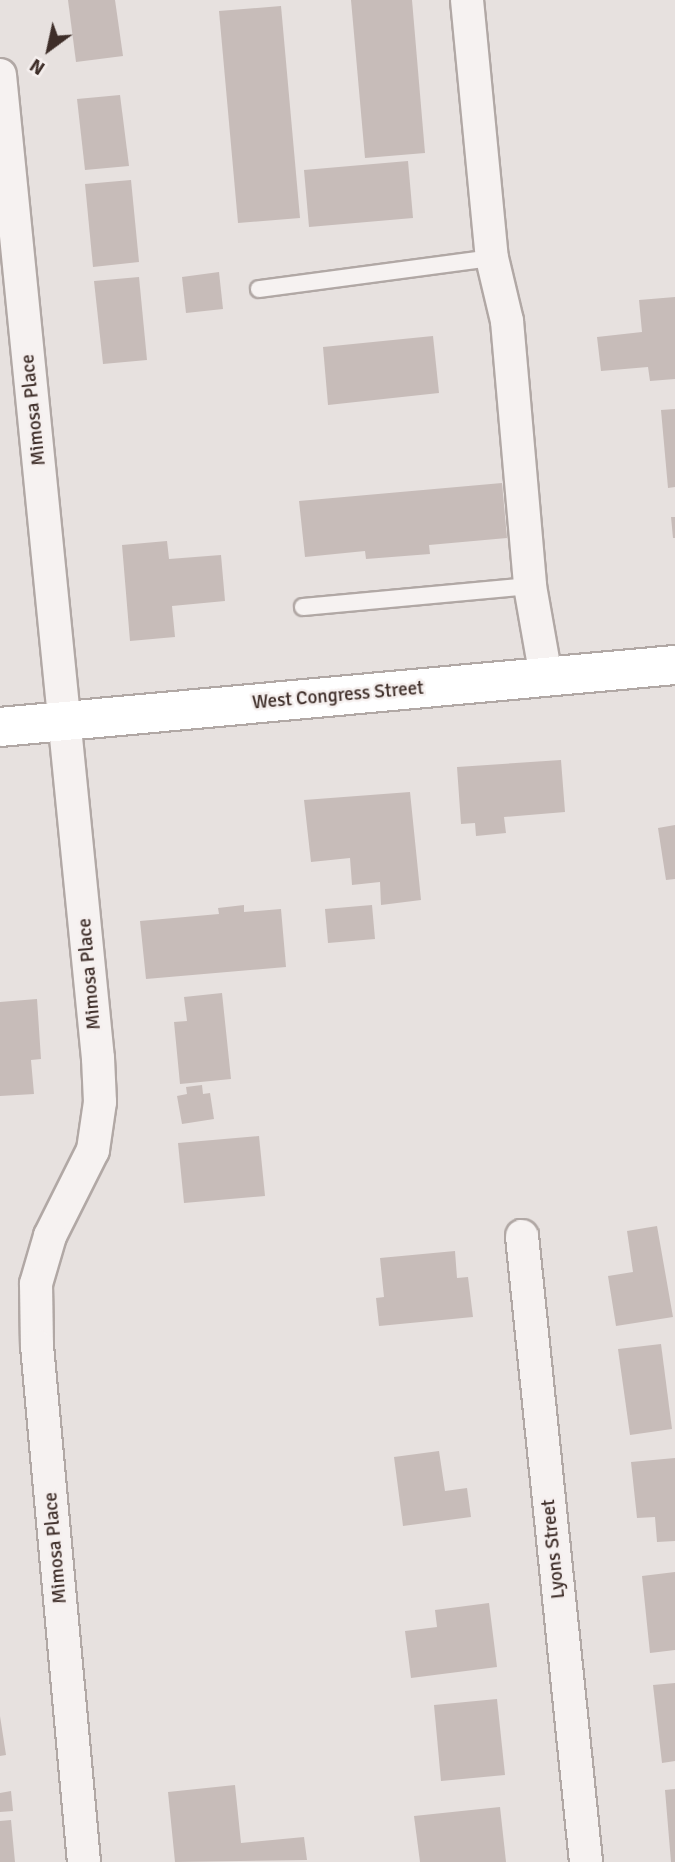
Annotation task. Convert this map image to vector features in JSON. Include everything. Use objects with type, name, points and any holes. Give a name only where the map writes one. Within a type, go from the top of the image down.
[{"type":"main road","name":"West Congress Street","points":[[0,727],[675,665]]},
{"type":"street","points":[[467,0],[492,258],[507,321],[530,586],[546,677]]},
{"type":"street","name":"Mimosa Place","points":[[0,75],[66,721],[100,1102],[93,1150],[50,1236],[37,1296],[84,1862]]},
{"type":"street","name":"Lyons Street","points":[[522,1236],[586,1862]]},
{"type":"lane","points":[[260,289],[492,258]]},
{"type":"lane","points":[[303,607],[530,586]]},
{"type":"building","points":[[68,0],[115,0],[123,56],[76,62]]},
{"type":"building","points":[[351,0],[412,0],[425,153],[365,158]]},
{"type":"building","points":[[281,6],[300,218],[238,223],[219,11]]},
{"type":"building","points":[[120,95],[129,166],[85,170],[77,99]]},
{"type":"building","points":[[408,161],[413,218],[309,227],[304,170]]},
{"type":"building","points":[[131,180],[139,262],[93,267],[85,184]]},
{"type":"building","points":[[219,272],[223,309],[186,313],[182,277]]},
{"type":"building","points":[[139,277],[147,360],[103,364],[94,281]]},
{"type":"building","points":[[675,297],[675,379],[650,381],[648,367],[601,371],[597,337],[642,332],[639,300]]},
{"type":"building","points":[[433,336],[439,393],[328,405],[323,347]]},
{"type":"building","points":[[675,409],[675,487],[668,488],[661,410]]},
{"type":"building","points":[[502,483],[507,538],[429,545],[430,554],[366,559],[365,551],[305,557],[299,501]]},
{"type":"building","points":[[671,517],[675,517],[675,538],[673,538]]},
{"type":"building","points":[[167,541],[169,559],[221,555],[225,601],[172,606],[175,637],[130,641],[122,545]]},
{"type":"building","points":[[561,760],[565,812],[504,817],[506,833],[476,836],[475,823],[461,824],[457,767]]},
{"type":"building","points":[[410,792],[421,900],[381,905],[380,882],[352,885],[350,858],[311,862],[304,800]]},
{"type":"building","points":[[675,825],[675,879],[666,880],[658,828]]},
{"type":"building","points":[[244,905],[244,912],[281,909],[286,967],[146,979],[140,921],[219,914],[218,908]]},
{"type":"building","points":[[372,905],[375,939],[328,943],[325,909]]},
{"type":"building","points":[[222,993],[231,1079],[180,1084],[174,1022],[187,1021],[184,997]]},
{"type":"building","points":[[37,999],[41,1059],[31,1060],[34,1094],[0,1096],[0,1002]]},
{"type":"building","points":[[202,1085],[203,1094],[210,1093],[214,1119],[182,1124],[177,1096],[187,1094],[186,1087]]},
{"type":"building","points":[[259,1136],[265,1196],[184,1203],[178,1143]]},
{"type":"building","points":[[657,1226],[673,1317],[616,1326],[608,1276],[633,1272],[627,1231]]},
{"type":"building","points":[[455,1251],[457,1278],[468,1277],[473,1317],[379,1326],[376,1298],[384,1297],[380,1258]]},
{"type":"building","points":[[661,1344],[672,1429],[630,1435],[618,1349]]},
{"type":"building","points":[[439,1451],[445,1491],[467,1488],[471,1517],[403,1526],[394,1457]]},
{"type":"building","points":[[675,1458],[675,1541],[657,1542],[655,1517],[637,1518],[631,1462]]},
{"type":"building","points":[[675,1572],[675,1650],[650,1653],[642,1576]]},
{"type":"building","points":[[489,1603],[497,1667],[411,1678],[405,1631],[437,1627],[435,1610]]},
{"type":"building","points":[[675,1683],[675,1761],[662,1763],[653,1685]]},
{"type":"building","points":[[497,1699],[505,1775],[441,1781],[434,1705]]},
{"type":"building","points":[[0,1716],[6,1755],[0,1756]]},
{"type":"building","points":[[235,1785],[241,1843],[304,1837],[307,1860],[175,1862],[168,1792]]},
{"type":"building","points":[[675,1789],[675,1862],[671,1862],[665,1790]]},
{"type":"building","points":[[11,1791],[13,1811],[0,1812],[0,1793]]},
{"type":"building","points":[[500,1807],[506,1862],[420,1862],[414,1816]]},
{"type":"building","points":[[11,1820],[15,1862],[0,1862],[0,1821]]}]
